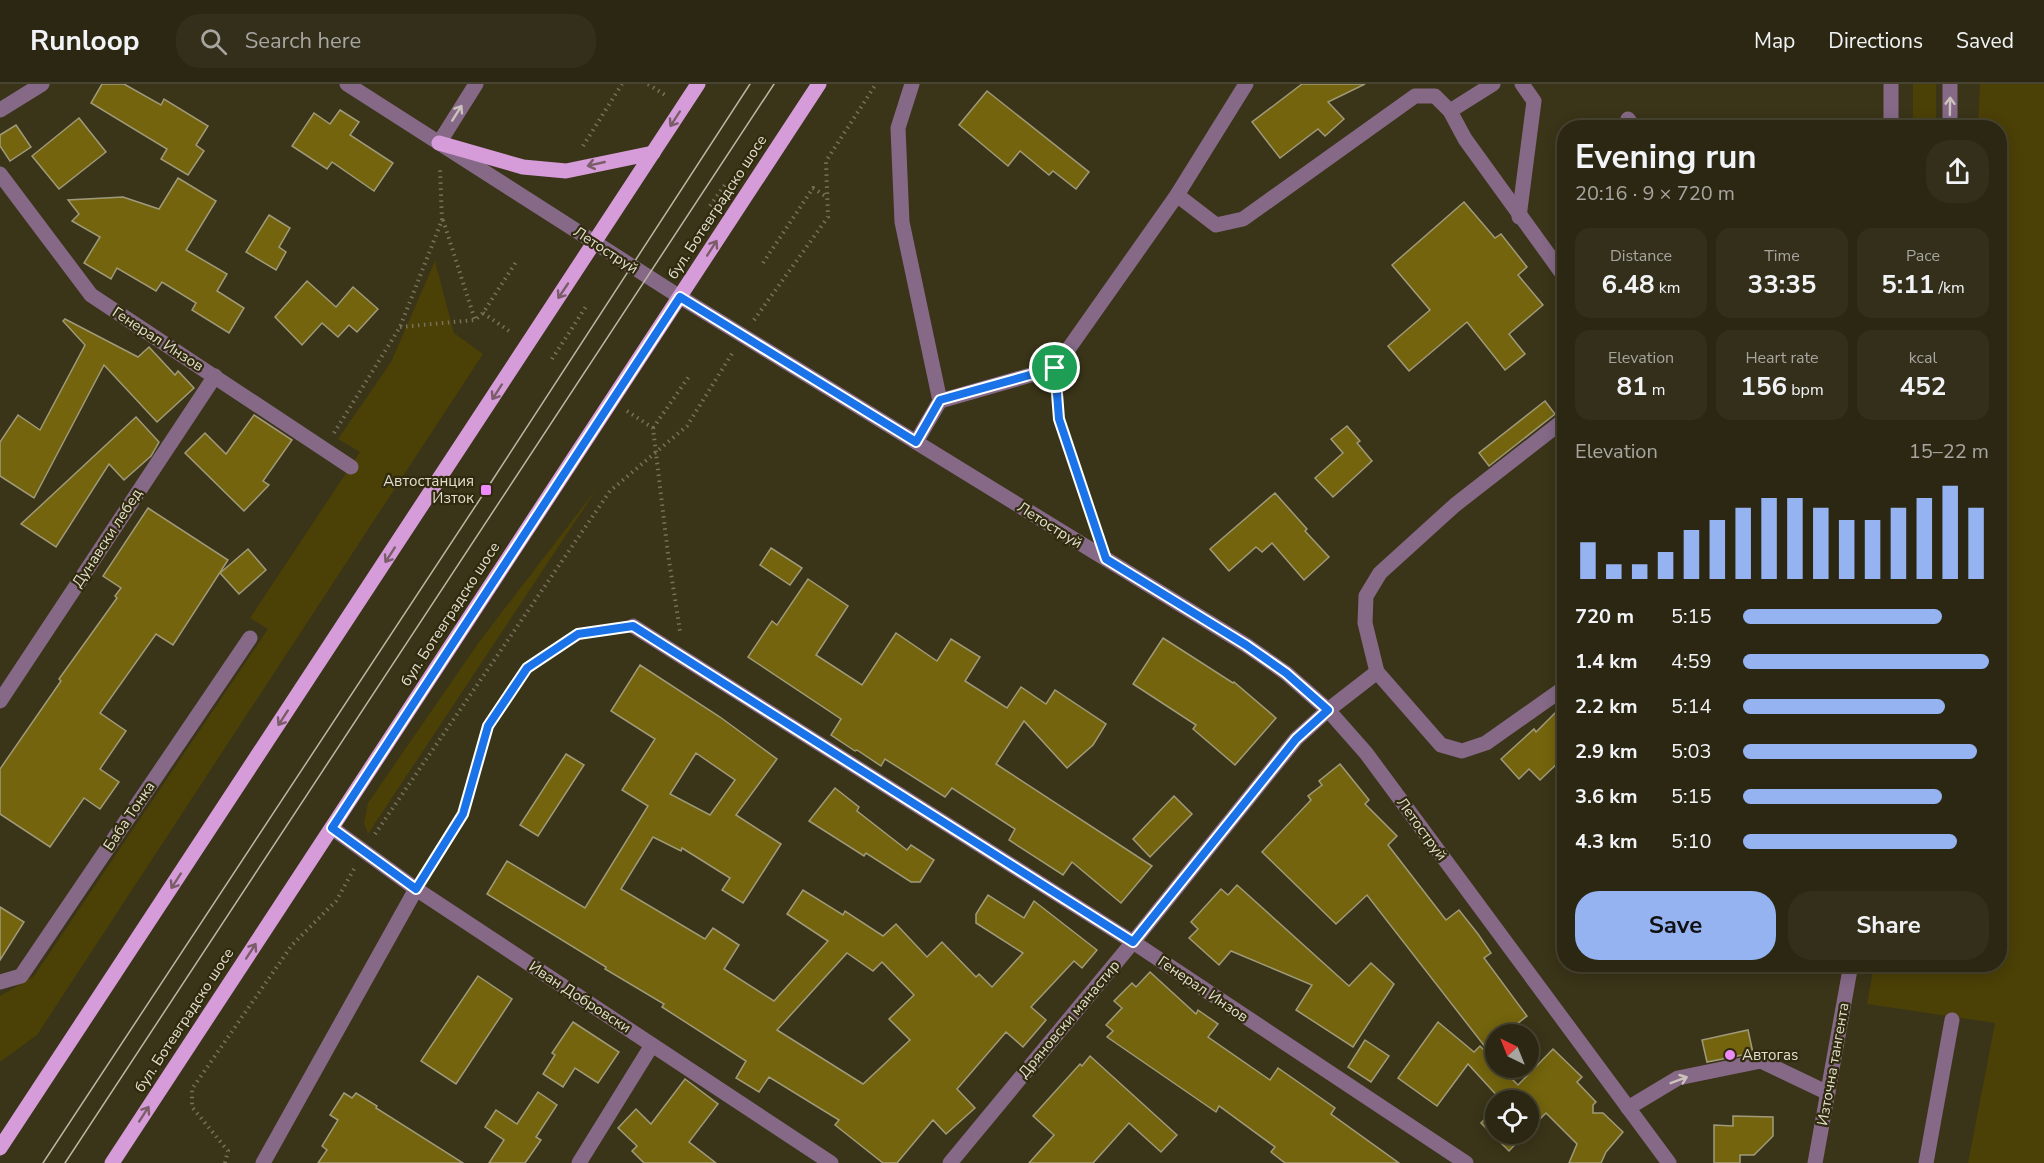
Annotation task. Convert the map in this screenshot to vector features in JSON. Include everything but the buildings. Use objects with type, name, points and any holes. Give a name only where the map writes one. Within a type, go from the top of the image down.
[{"type":"main road","points":[[0,1148],[596,243],[698,84]]},
{"type":"main road","name":"бул. Ботевградско шосе","points":[[112,1163],[819,84]]},
{"type":"main road","points":[[439,143],[523,167],[566,171],[653,153]]},
{"type":"street","points":[[0,110],[42,84]]},
{"type":"street","name":"Летоструй","points":[[347,84],[680,297],[1246,645],[1286,673],[1328,710],[1366,753],[1669,1163]]},
{"type":"street","points":[[439,143],[476,84]]},
{"type":"street","points":[[912,84],[898,128],[902,222],[940,400],[916,442]]},
{"type":"street","points":[[940,400],[1055,368],[1177,195],[1246,84]]},
{"type":"street","points":[[1450,111],[1493,84]]},
{"type":"street","points":[[1520,216],[1534,101],[1522,84]]},
{"type":"street","points":[[1891,84],[1891,120]]},
{"type":"street","points":[[1950,84],[1950,120]]},
{"type":"street","points":[[1177,195],[1216,225],[1243,219],[1414,96],[1435,96],[1450,111],[1465,139],[1557,266]]},
{"type":"street","name":"Генерал Инзов","points":[[0,174],[91,295],[351,467]]},
{"type":"street","name":"Дунавски лебед","points":[[0,701],[214,376]]},
{"type":"street","points":[[1557,425],[1455,505],[1380,573],[1366,597],[1365,614],[1365,623],[1377,672],[1441,745],[1462,751],[1486,743],[1557,693]]},
{"type":"street","name":"Генерал Инзов","points":[[633,626],[1133,942],[1466,1163]]},
{"type":"street","name":"Баба Тонка","points":[[0,982],[21,976],[250,638]]},
{"type":"street","name":"Дряновски манастир","points":[[950,1163],[1133,942],[1296,739],[1328,710],[1377,672]]},
{"type":"street","name":"Иван Добровски","points":[[332,828],[416,889],[831,1163]]},
{"type":"street","points":[[262,1163],[416,889]]},
{"type":"street","name":"Източна тангента","points":[[1815,1163],[1850,972]]},
{"type":"street","points":[[1926,1163],[1952,1020]]},
{"type":"street","points":[[579,1163],[652,1045]]},
{"type":"street","points":[[1628,1108],[1678,1078],[1761,1062],[1828,1094]]},
{"type":"path","points":[[583,146],[622,84]]},
{"type":"path","points":[[225,1163],[228,1150],[192,1107],[192,1089],[292,945],[336,900],[363,851],[610,491],[687,426],[743,336],[828,217],[826,161],[876,84]]},
{"type":"path","points":[[439,143],[442,220],[475,320]]},
{"type":"path","points":[[762,263],[813,188],[827,198]]},
{"type":"path","points":[[324,449],[400,327],[442,220]]},
{"type":"path","points":[[400,327],[475,320],[483,314],[516,262]]},
{"type":"path","points":[[552,359],[587,305]]},
{"type":"path","points":[[483,314],[529,343]]},
{"type":"path","points":[[1055,368],[1059,419],[1106,559]]},
{"type":"path","points":[[652,428],[690,375]]},
{"type":"path","points":[[612,400],[652,428],[684,659]]},
{"type":"path","points":[[416,889],[463,814],[488,726],[527,668],[578,634],[633,626]]},
{"type":"shaded area","points":[[1913,84],[1936,84],[1936,120],[1913,120]]},
{"type":"shaded area","points":[[1980,84],[2044,84],[2044,1163],[1968,1163],[1995,1023],[1867,1004],[1873,972],[2007,972],[2007,120],[1978,120]]},
{"type":"shaded area","points":[[435,261],[454,333],[483,354],[37,1035],[0,1062],[0,996],[34,976],[268,629],[250,618],[360,452],[338,439],[391,362]]},
{"type":"shaded area","points":[[598,487],[368,834],[364,823],[368,803],[479,642]]},
{"type":"tram line","points":[[43,1163],[750,84]]},
{"type":"tram line","points":[[65,1163],[774,84]]},
{"type":"place","name":"Автостанция Изток","points":[[486,490]]},
{"type":"place","name":"Автогаѕ","points":[[1730,1055]]},
{"type":"route","points":[[680,297],[916,442],[940,400],[1055,368],[1059,419],[1106,559],[1246,645],[1286,673],[1328,710],[1296,739],[1133,942],[633,626],[578,634],[527,668],[488,726],[463,814],[416,889],[332,828],[680,297]]}]
